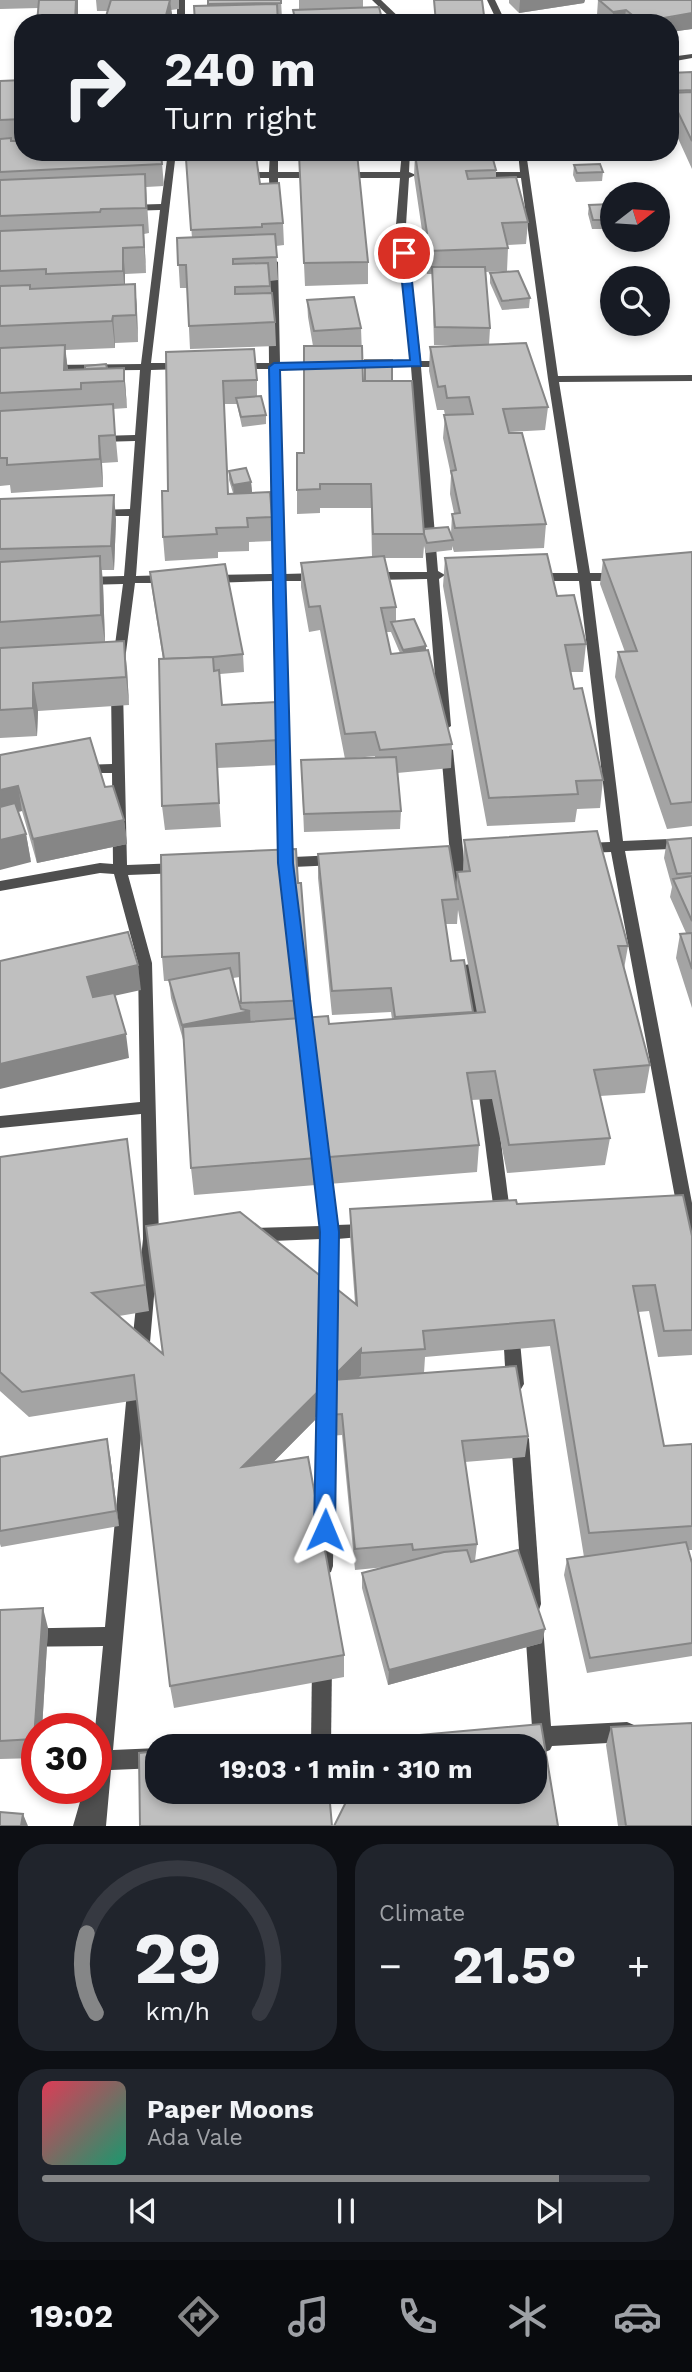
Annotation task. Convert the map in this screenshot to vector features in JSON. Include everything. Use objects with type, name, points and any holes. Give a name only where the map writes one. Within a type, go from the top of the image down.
[{"type":"street","points":[[376,0],[391,14]]},
{"type":"street","points":[[104,1713],[158,1239],[139,964],[120,870],[116,678],[130,579],[146,365],[171,161]]},
{"type":"street","points":[[273,219],[274,161]]},
{"type":"street","points":[[408,161],[411,175],[401,225],[439,575],[455,855],[462,910]]},
{"type":"street","points":[[523,161],[548,370],[585,578],[617,847],[684,1219],[692,1245]]},
{"type":"street","points":[[169,175],[182,175]]},
{"type":"street","points":[[234,175],[411,175]]},
{"type":"street","points":[[472,175],[525,175]]},
{"type":"street","points":[[110,208],[166,207]]},
{"type":"street","points":[[273,246],[286,869]]},
{"type":"street","points":[[146,255],[160,254]]},
{"type":"street","points":[[139,312],[152,311]]},
{"type":"street","points":[[223,366],[457,365]]},
{"type":"street","points":[[40,368],[197,366]]},
{"type":"street","points":[[548,370],[692,378]]},
{"type":"street","points":[[89,439],[140,438]]},
{"type":"street","points":[[81,513],[135,512]]},
{"type":"street","points":[[363,577],[439,575]]},
{"type":"street","points":[[530,577],[625,576]]},
{"type":"street","points":[[198,579],[335,577]]},
{"type":"street","points":[[78,581],[184,579]]},
{"type":"street","points":[[66,769],[118,768]]},
{"type":"street","points":[[577,849],[692,844]]},
{"type":"street","points":[[258,864],[286,869],[351,860]]},
{"type":"street","points":[[0,886],[100,869],[189,867]]},
{"type":"street","points":[[468,951],[504,1230]]},
{"type":"street","points":[[0,1122],[149,1107]]},
{"type":"street","points":[[320,1150],[329,1232],[328,1316]]},
{"type":"street","points":[[233,1236],[383,1230]]},
{"type":"street","points":[[510,1309],[542,1734]]},
{"type":"street","points":[[324,1580],[327,1399]]},
{"type":"street","points":[[0,1637],[112,1636]]},
{"type":"street","points":[[321,1734],[323,1649]]},
{"type":"street","points":[[547,1737],[651,1731]]},
{"type":"street","points":[[112,1766],[145,1760]]},
{"type":"street","points":[[83,1826],[89,1804]]},
{"type":"street","points":[[96,1826],[97,1804]]},
{"type":"building","points":[[39,0],[76,0],[75,14],[38,14]]},
{"type":"building","points":[[111,0],[170,0],[166,14],[107,14]]},
{"type":"building","points":[[208,0],[281,0],[281,3],[208,4]]},
{"type":"building","points":[[434,0],[482,0],[484,14],[435,14]]},
{"type":"building","points":[[599,0],[692,0],[692,13],[679,15],[631,14],[626,10],[613,12]]},
{"type":"building","points":[[277,4],[278,14],[194,14],[194,6]]},
{"type":"building","points":[[379,7],[381,14],[294,14],[293,10]]},
{"type":"building","points":[[692,72],[692,90],[679,91],[679,73]]},
{"type":"building","points":[[14,80],[14,119],[0,120],[0,81]]},
{"type":"building","points":[[692,92],[692,141],[679,114],[679,93]]},
{"type":"building","points":[[11,138],[11,141],[14,141],[14,161],[162,161],[162,164],[0,172],[0,139]]},
{"type":"building","points":[[186,161],[257,161],[260,184],[279,183],[283,223],[262,224],[262,227],[191,230]]},
{"type":"building","points":[[299,161],[358,161],[368,262],[304,263]]},
{"type":"building","points":[[416,161],[494,161],[496,170],[466,171],[468,179],[516,177],[528,222],[502,223],[508,248],[428,251]]},
{"type":"building","points":[[600,164],[603,172],[577,173],[574,165]]},
{"type":"building","points":[[145,174],[146,208],[0,216],[0,180]]},
{"type":"building","points":[[589,205],[600,205],[600,220],[593,220]]},
{"type":"building","points":[[143,225],[144,247],[123,248],[123,271],[46,274],[46,269],[0,271],[0,231]]},
{"type":"building","points":[[275,234],[277,257],[233,259],[233,264],[268,263],[270,286],[235,287],[235,294],[272,293],[275,322],[189,326],[186,265],[178,265],[177,238]]},
{"type":"building","points":[[432,267],[485,267],[490,328],[435,327]]},
{"type":"building","points":[[518,271],[530,298],[502,301],[490,273]]},
{"type":"building","points":[[135,284],[136,315],[113,316],[112,321],[0,326],[0,286],[30,285],[30,289]]},
{"type":"building","points":[[354,297],[361,328],[314,331],[307,300]]},
{"type":"building","points":[[526,343],[548,407],[503,409],[509,433],[522,433],[546,524],[455,528],[452,514],[460,513],[451,471],[456,470],[444,415],[473,414],[469,397],[447,398],[445,386],[438,387],[430,347]]},
{"type":"building","points":[[65,345],[64,370],[124,368],[124,381],[81,383],[81,389],[0,393],[0,348]]},
{"type":"building","points":[[304,346],[362,346],[363,381],[412,381],[424,534],[373,534],[371,484],[320,484],[320,489],[297,490],[297,453],[304,453]]},
{"type":"building","points":[[254,349],[257,380],[223,381],[228,494],[270,492],[272,517],[247,518],[248,527],[216,528],[217,534],[163,537],[162,491],[168,491],[166,352]]},
{"type":"building","points":[[365,360],[392,360],[392,381],[365,381]]},
{"type":"building","points":[[106,364],[107,368],[85,369],[85,366]]},
{"type":"building","points":[[261,396],[266,415],[241,417],[236,398]]},
{"type":"building","points":[[113,404],[115,435],[99,436],[100,459],[7,465],[7,458],[0,458],[0,411]]},
{"type":"building","points":[[246,468],[251,482],[233,485],[229,471]]},
{"type":"building","points":[[114,495],[111,546],[0,549],[0,499]]},
{"type":"building","points":[[448,527],[453,540],[427,543],[424,529]]},
{"type":"building","points":[[692,552],[692,802],[671,804],[618,652],[637,651],[603,560]]},
{"type":"building","points":[[547,554],[557,596],[574,595],[586,644],[565,645],[574,689],[582,688],[603,780],[576,781],[578,794],[489,798],[445,558]]},
{"type":"building","points":[[100,556],[101,615],[0,622],[0,562]]},
{"type":"building","points":[[384,556],[396,607],[381,608],[391,654],[428,650],[452,744],[380,750],[375,732],[345,734],[320,606],[309,607],[301,563]]},
{"type":"building","points":[[225,564],[243,654],[164,659],[150,572]]},
{"type":"building","points":[[414,619],[426,646],[403,650],[391,622]]},
{"type":"building","points":[[124,641],[126,677],[33,683],[33,708],[0,710],[0,648]]},
{"type":"building","points":[[213,657],[214,671],[219,670],[222,705],[276,702],[279,740],[216,744],[219,803],[162,806],[159,659]]},
{"type":"building","points":[[90,738],[105,787],[113,786],[124,820],[33,839],[18,786],[0,790],[0,755]]},
{"type":"building","points":[[396,757],[401,811],[304,814],[301,760]]},
{"type":"building","points":[[15,803],[26,834],[0,840],[0,807]]},
{"type":"building","points":[[597,831],[628,946],[618,946],[650,1065],[594,1070],[610,1138],[509,1145],[495,1071],[467,1073],[479,1145],[191,1168],[183,1027],[328,1016],[329,1024],[485,1012],[457,872],[470,871],[464,840]]},
{"type":"building","points":[[692,838],[692,873],[677,874],[667,840]]},
{"type":"building","points":[[449,846],[458,899],[442,900],[451,961],[464,960],[473,1012],[395,1017],[391,988],[332,991],[318,854]]},
{"type":"building","points":[[296,849],[310,1000],[241,1003],[239,953],[162,957],[161,855]]},
{"type":"building","points":[[692,876],[692,921],[673,879]]},
{"type":"building","points":[[128,932],[138,965],[87,977],[93,997],[114,993],[126,1034],[0,1064],[0,961]]},
{"type":"building","points":[[692,933],[692,969],[680,934]]},
{"type":"building","points":[[230,968],[241,1009],[250,1011],[182,1025],[169,980]]},
{"type":"building","points":[[127,1139],[145,1285],[92,1293],[163,1354],[146,1226],[240,1212],[357,1305],[350,1209],[683,1195],[692,1236],[692,1330],[664,1331],[655,1285],[633,1286],[664,1446],[692,1444],[692,1526],[589,1533],[554,1320],[423,1331],[425,1349],[361,1353],[361,1349],[242,1467],[308,1457],[344,1655],[170,1686],[134,1375],[22,1392],[0,1372],[0,1157]]},
{"type":"building","points":[[516,1366],[528,1436],[462,1441],[477,1544],[413,1550],[412,1544],[355,1549],[342,1414],[316,1416],[315,1399],[333,1380]]},
{"type":"building","points":[[107,1439],[116,1511],[0,1531],[0,1457]]},
{"type":"building","points":[[686,1542],[692,1563],[692,1643],[590,1658],[567,1559]]},
{"type":"building","points":[[467,1550],[471,1562],[518,1550],[545,1629],[389,1670],[362,1573],[444,1552]]},
{"type":"building","points":[[43,1608],[36,1713],[21,1713],[21,1740],[0,1741],[0,1610]]},
{"type":"building","points":[[692,1723],[692,1826],[626,1826],[611,1727]]},
{"type":"building","points":[[541,1724],[543,1734],[431,1734]]},
{"type":"building","points":[[145,1752],[145,1804],[330,1804],[332,1826],[140,1826],[139,1753]]},
{"type":"building","points":[[547,1760],[558,1826],[334,1826],[345,1804],[547,1804]]},
{"type":"building","points":[[0,1812],[23,1814],[21,1826],[0,1826]]},
{"type":"route","points":[[325,1530],[329,1232],[286,863],[274,367],[416,364],[404,253]]}]
